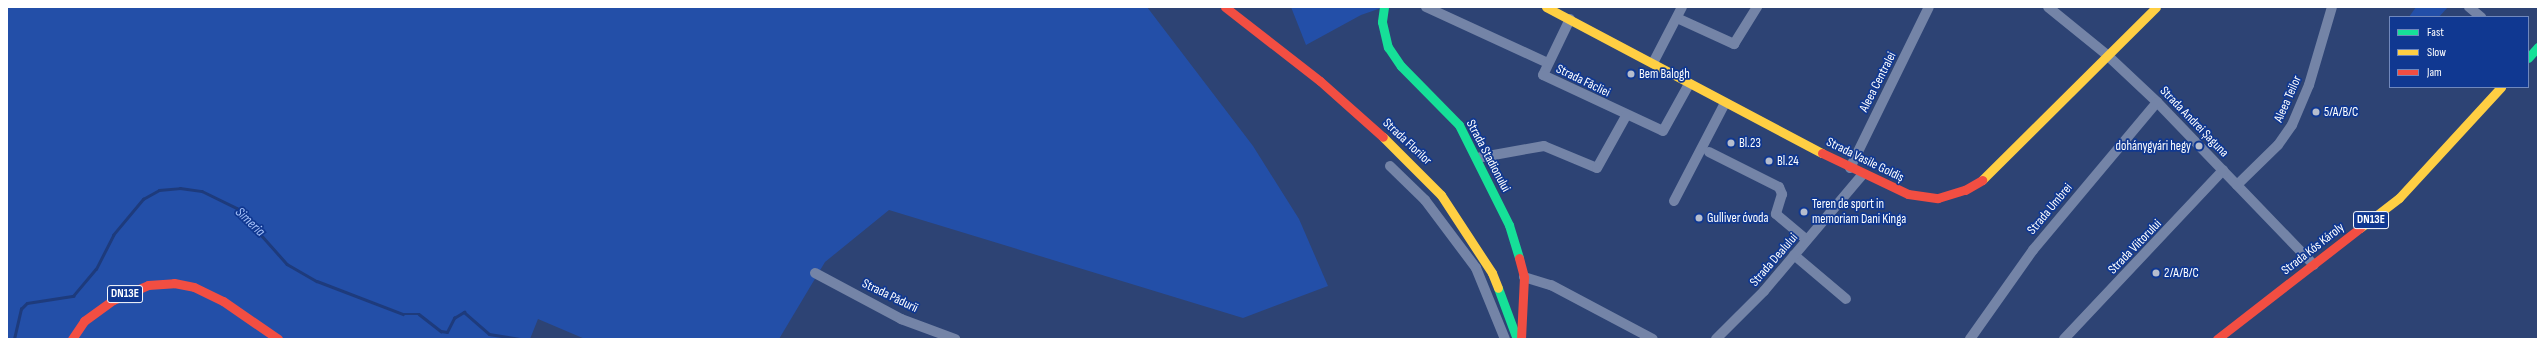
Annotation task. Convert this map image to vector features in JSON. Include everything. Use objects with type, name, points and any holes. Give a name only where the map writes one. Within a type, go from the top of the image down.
[{"type":"street","name":"Strada Florilor","points":[[1225,7],[1320,81],[1412,162],[1441,195],[1492,272],[1517,339]]},
{"type":"street","name":"Strada Stadionului","points":[[1384,7],[1383,30],[1394,57],[1449,113],[1477,158],[1509,225],[1524,277],[1521,339]]},
{"type":"street","points":[[1426,7],[1548,63]]},
{"type":"street","points":[[1546,7],[1559,10],[1570,19],[1653,63],[1682,7]]},
{"type":"street","points":[[1677,18],[1734,44],[1757,7]]},
{"type":"street","name":"Aleea Centralei","points":[[1850,168],[1929,7]]},
{"type":"street","name":"Strada Andrei Șaguna","points":[[2048,7],[2107,55],[2157,102],[2314,265]]},
{"type":"street","name":"Strada Vasile Goldiș","points":[[1653,63],[1689,84],[1862,175],[1918,196],[1938,198],[1964,190],[2006,160],[2107,55],[2156,7]]},
{"type":"street","name":"Aleea Teilor","points":[[2237,185],[2278,144],[2292,125],[2310,86],[2332,7]]},
{"type":"street","points":[[2470,7],[2480,16]]},
{"type":"street","name":"Strada Făcliei","points":[[1570,19],[1543,76],[1626,116]]},
{"type":"street","points":[[2529,57],[2538,47]]},
{"type":"street","points":[[1477,158],[1544,146],[1597,168],[1626,116],[1662,132],[1689,84]]},
{"type":"street","name":"Strada Kós Károly","points":[[2223,337],[2399,198],[2500,88]]},
{"type":"street","name":"Strada Umbrei","points":[[1970,339],[2033,250],[2157,102]]},
{"type":"street","points":[[1674,201],[1725,103]]},
{"type":"street","points":[[1709,152],[1779,187],[1782,194],[1776,214],[1807,240]]},
{"type":"street","points":[[1390,166],[1425,200],[1476,268],[1505,339]]},
{"type":"street","name":"Strada Viitorului","points":[[2064,339],[2223,170]]},
{"type":"street","name":"Strada Dealului","points":[[1716,339],[1735,324],[1862,175]]},
{"type":"street","points":[[1794,255],[1846,299]]},
{"type":"street","name":"Strada Pădurii","points":[[815,273],[901,318],[955,339]]},
{"type":"street","points":[[1524,277],[1551,285],[1653,339]]},
{"type":"street","name":"DN13E","points":[[72,339],[84,321],[113,300],[148,285],[174,282],[194,287],[223,301],[278,339]]},
{"type":"shaded area","points":[[7,7],[1147,7],[1253,146],[1299,219],[1328,286],[1243,318],[889,210],[825,262],[779,339],[585,339],[538,319],[530,339],[7,339]]},
{"type":"shaded area","points":[[1291,7],[1384,7],[1361,15],[1306,45]]},
{"type":"shaded area","points":[[2416,7],[2448,7],[2440,16],[2410,16]]},
{"type":"waterway","name":"Simeria","points":[[14,339],[21,309],[27,303],[73,296],[96,269],[113,235],[143,199],[159,190],[180,188],[202,191],[237,208],[287,264],[317,281],[403,314],[419,314],[441,331],[447,332],[454,318],[464,312],[489,334],[520,339]]},
{"type":"traffic: fast","points":[[1384,7],[1382,22],[1388,47],[1401,66],[1459,125],[1509,225],[1519,258]]},
{"type":"traffic: fast","points":[[2529,57],[2538,47]]},
{"type":"traffic: fast","points":[[1498,288],[1517,339]]},
{"type":"traffic: slow","points":[[1546,7],[1822,153]]},
{"type":"traffic: slow","points":[[1982,180],[2156,7]]},
{"type":"traffic: slow","points":[[2360,228],[2399,198],[2500,88]]},
{"type":"traffic: slow","points":[[1383,137],[1441,195],[1492,273],[1498,288]]},
{"type":"traffic: jam","points":[[1225,7],[1320,81],[1383,137]]},
{"type":"traffic: jam","points":[[1822,153],[1908,194],[1938,198],[1965,190],[1982,180]]},
{"type":"traffic: jam","points":[[2217,339],[2360,228]]},
{"type":"traffic: jam","points":[[1519,258],[1524,277],[1521,339]]},
{"type":"traffic: jam","points":[[72,339],[84,321],[113,300],[148,285],[174,283],[194,287],[223,301],[278,339]]},
{"type":"place","name":"Bem Balogh","points":[[1631,74]]},
{"type":"place","name":"5/A/B/C","points":[[2316,112]]},
{"type":"place","name":"Bl.23","points":[[1731,143]]},
{"type":"place","name":"dohánygyári hegy","points":[[2199,146]]},
{"type":"place","name":"Bl.24","points":[[1769,161]]},
{"type":"place","name":"Teren de sport in memoriam Dani Kinga","points":[[1804,212]]},
{"type":"place","name":"Gulliver óvoda","points":[[1699,218]]},
{"type":"place","name":"2/A/B/C","points":[[2156,273]]}]
